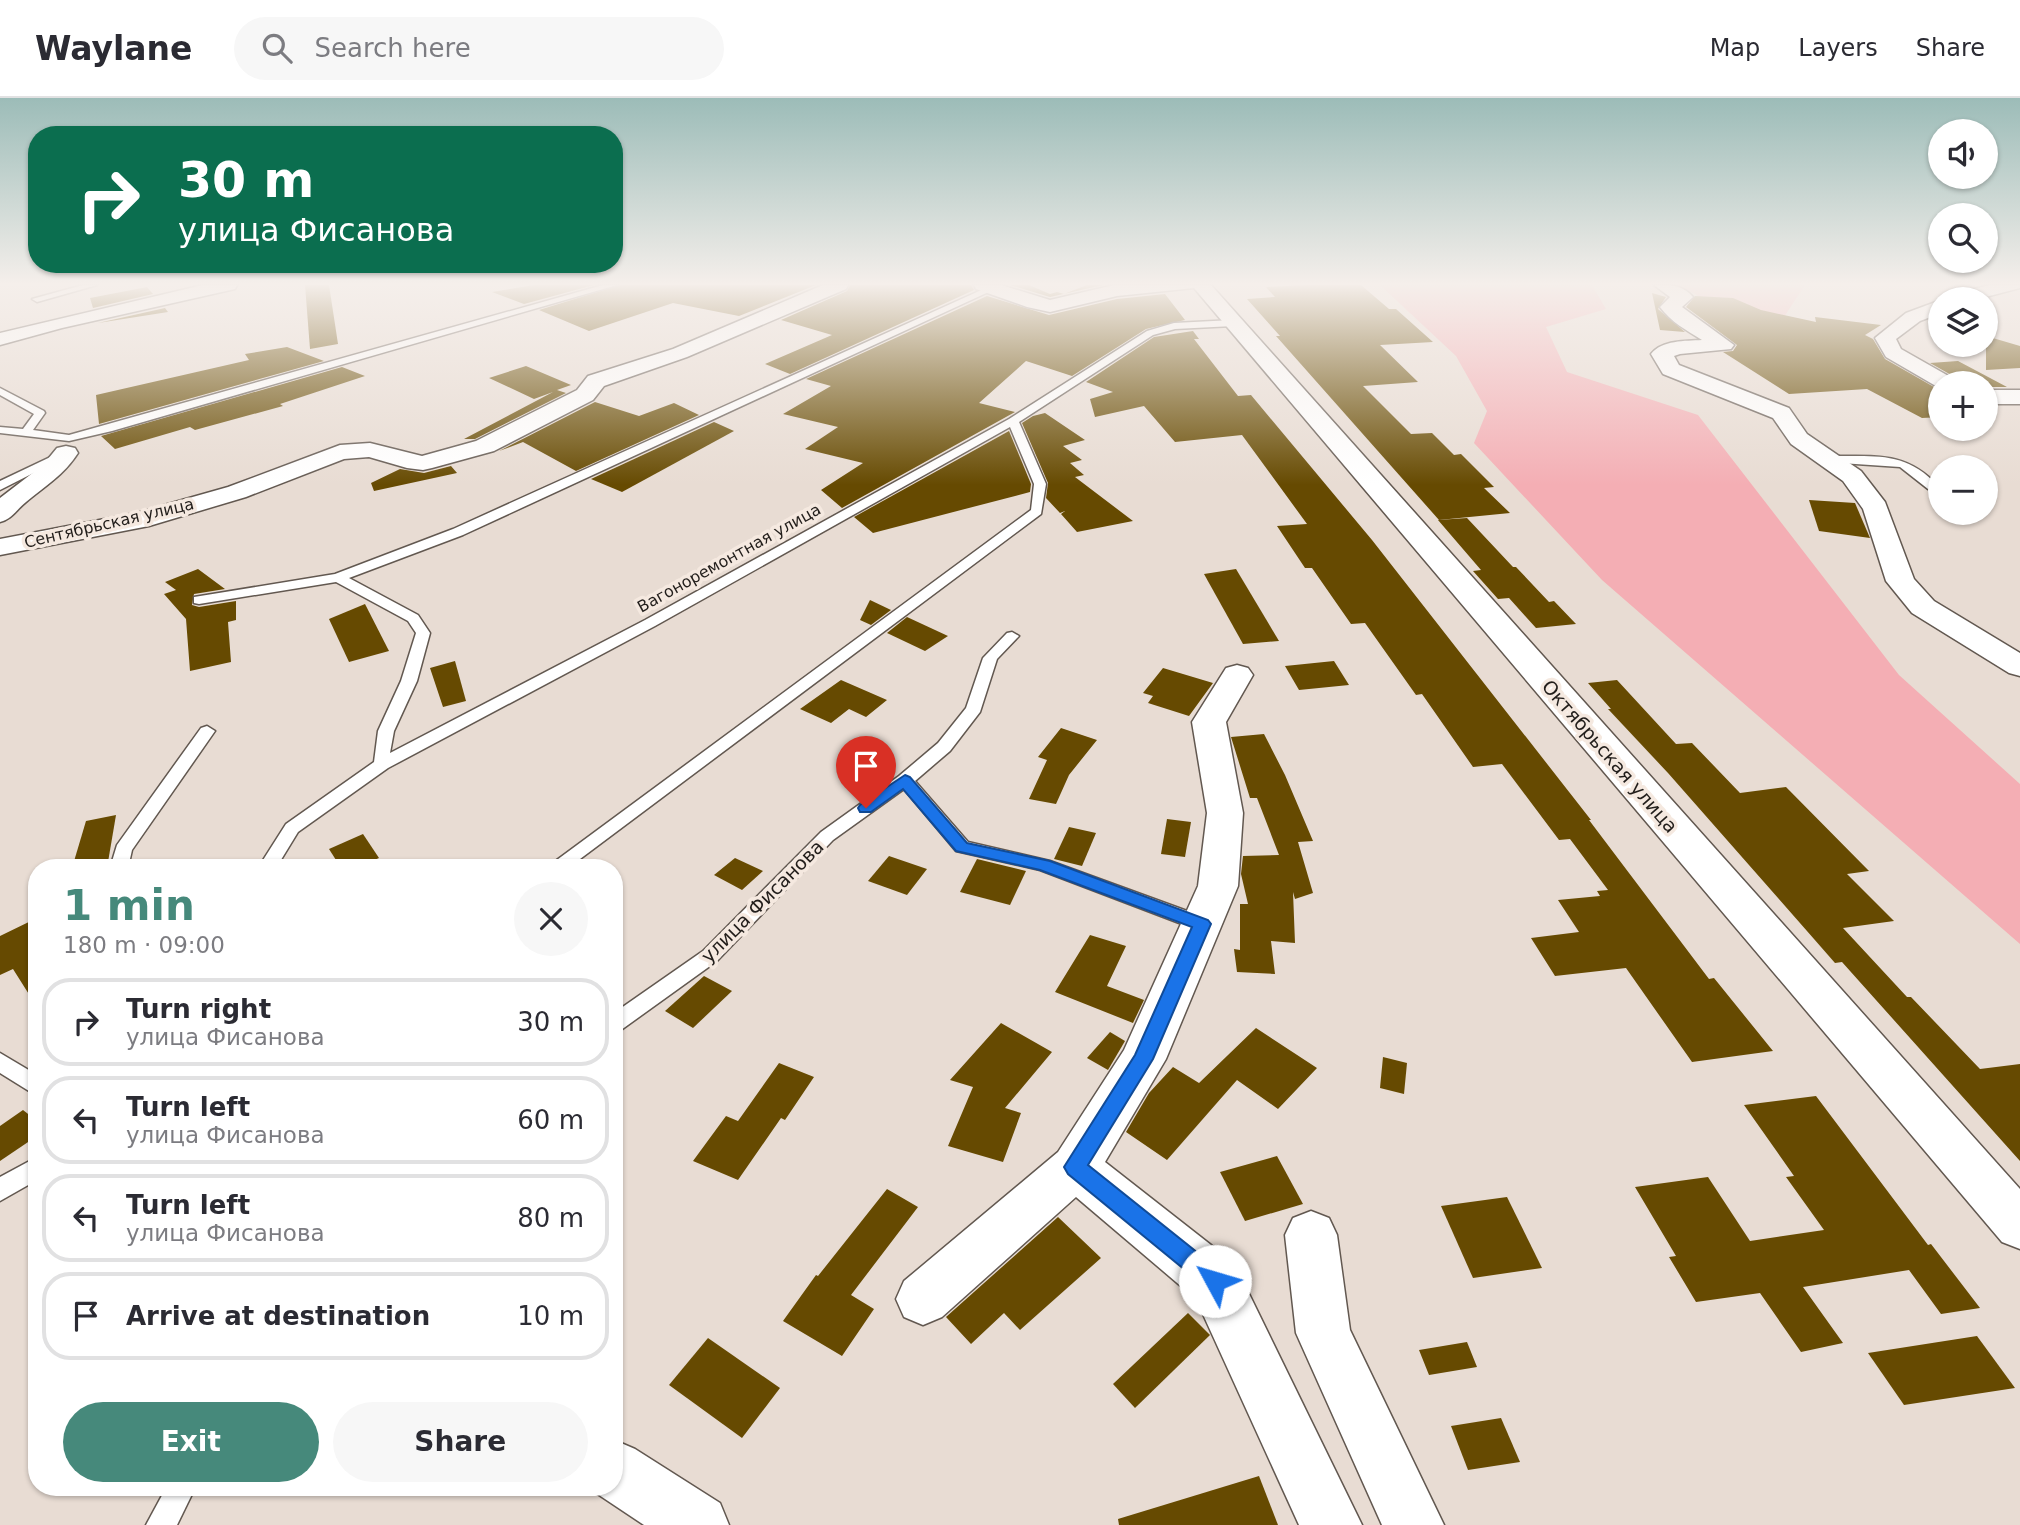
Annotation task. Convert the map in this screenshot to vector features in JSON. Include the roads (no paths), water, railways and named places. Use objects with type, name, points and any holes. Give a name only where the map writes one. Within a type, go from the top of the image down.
[{"type":"street","name":"Сентябрьская улица","points":[[0,547],[140,520],[237,492],[340,452],[370,450],[424,463],[485,446],[585,395],[596,381],[683,352]]},
{"type":"street","name":"Октябрьская улица","points":[[1258,352],[2020,1226]]},
{"type":"street","points":[[1668,352],[1662,354],[1671,369],[1781,413],[1799,439],[1853,475],[1875,508],[1899,581],[1923,607],[2020,666]]},
{"type":"street","points":[[1891,352],[1928,374]]},
{"type":"street","points":[[1880,366],[1928,384]]},
{"type":"street","points":[[1998,397],[2020,397]]},
{"type":"street","points":[[0,514],[11,499],[61,463],[66,453]]},
{"type":"street","points":[[923,1299],[1075,1167],[1143,1059],[1218,886],[1225,813],[1209,722],[1237,675]]},
{"type":"street","points":[[1075,1167],[1215,1281],[1331,1525]]},
{"type":"street","points":[[1311,1235],[1323,1333],[1413,1525]]},
{"type":"street","points":[[623,1477],[698,1525]]},
{"type":"lane","points":[[0,430],[27,431],[69,438],[377,352]]},
{"type":"lane","points":[[199,600],[338,578],[458,531],[847,352]]},
{"type":"lane","name":"Вагоноремонтная улица","points":[[273,859],[292,828],[382,764],[650,623],[1013,421],[1121,352]]},
{"type":"lane","points":[[0,391],[40,413],[27,431]]},
{"type":"lane","points":[[567,859],[939,586],[1037,510],[1040,484],[1013,421]]},
{"type":"lane","points":[[0,486],[66,453],[80,444],[85,434]]},
{"type":"lane","points":[[1830,460],[1904,464],[1928,483]]},
{"type":"lane","points":[[338,578],[413,618],[423,633],[409,681],[385,734],[382,764]]},
{"type":"lane","name":"улица Фисанова","points":[[623,1018],[710,957],[827,836],[905,780],[944,747],[974,709],[990,658],[1012,636]]},
{"type":"lane","points":[[121,859],[123,849],[207,732]]},
{"type":"lane","points":[[905,780],[962,847],[1044,865],[1202,924]]},
{"type":"lane","points":[[0,1062],[28,1081]]},
{"type":"lane","points":[[0,1190],[28,1173]]},
{"type":"lane","points":[[161,1525],[177,1496]]}]
